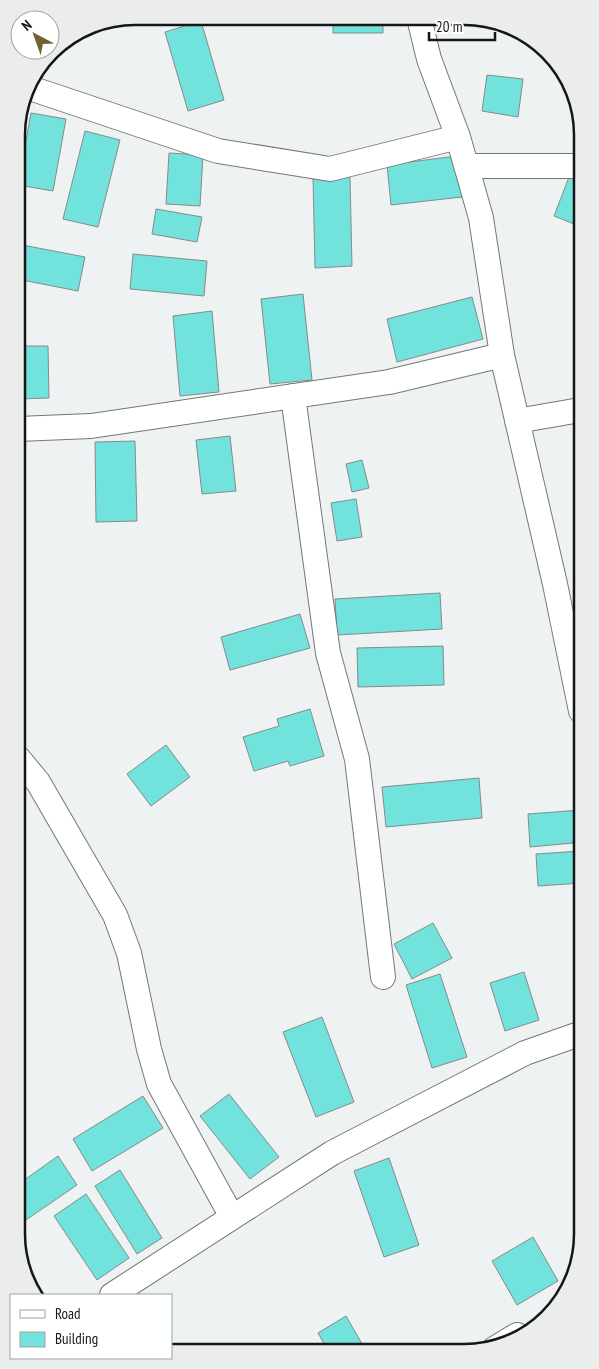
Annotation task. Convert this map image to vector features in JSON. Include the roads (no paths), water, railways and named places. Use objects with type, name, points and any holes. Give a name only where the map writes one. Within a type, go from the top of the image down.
[{"type":"street","points":[[421,25],[429,59],[458,137],[481,218],[502,355],[574,663]]},
{"type":"street","points":[[35,90],[218,151],[330,169],[458,137]]},
{"type":"street","points":[[466,166],[574,166]]},
{"type":"street","points":[[25,429],[91,426],[389,382],[502,355]]},
{"type":"street","points":[[293,396],[328,653],[357,759],[383,977]]},
{"type":"street","points":[[517,421],[574,411]]},
{"type":"street","points":[[25,766],[38,782],[115,915],[129,953],[149,1049],[159,1084],[232,1217]]},
{"type":"street","points":[[114,1294],[332,1153],[526,1053],[574,1037]]}]
